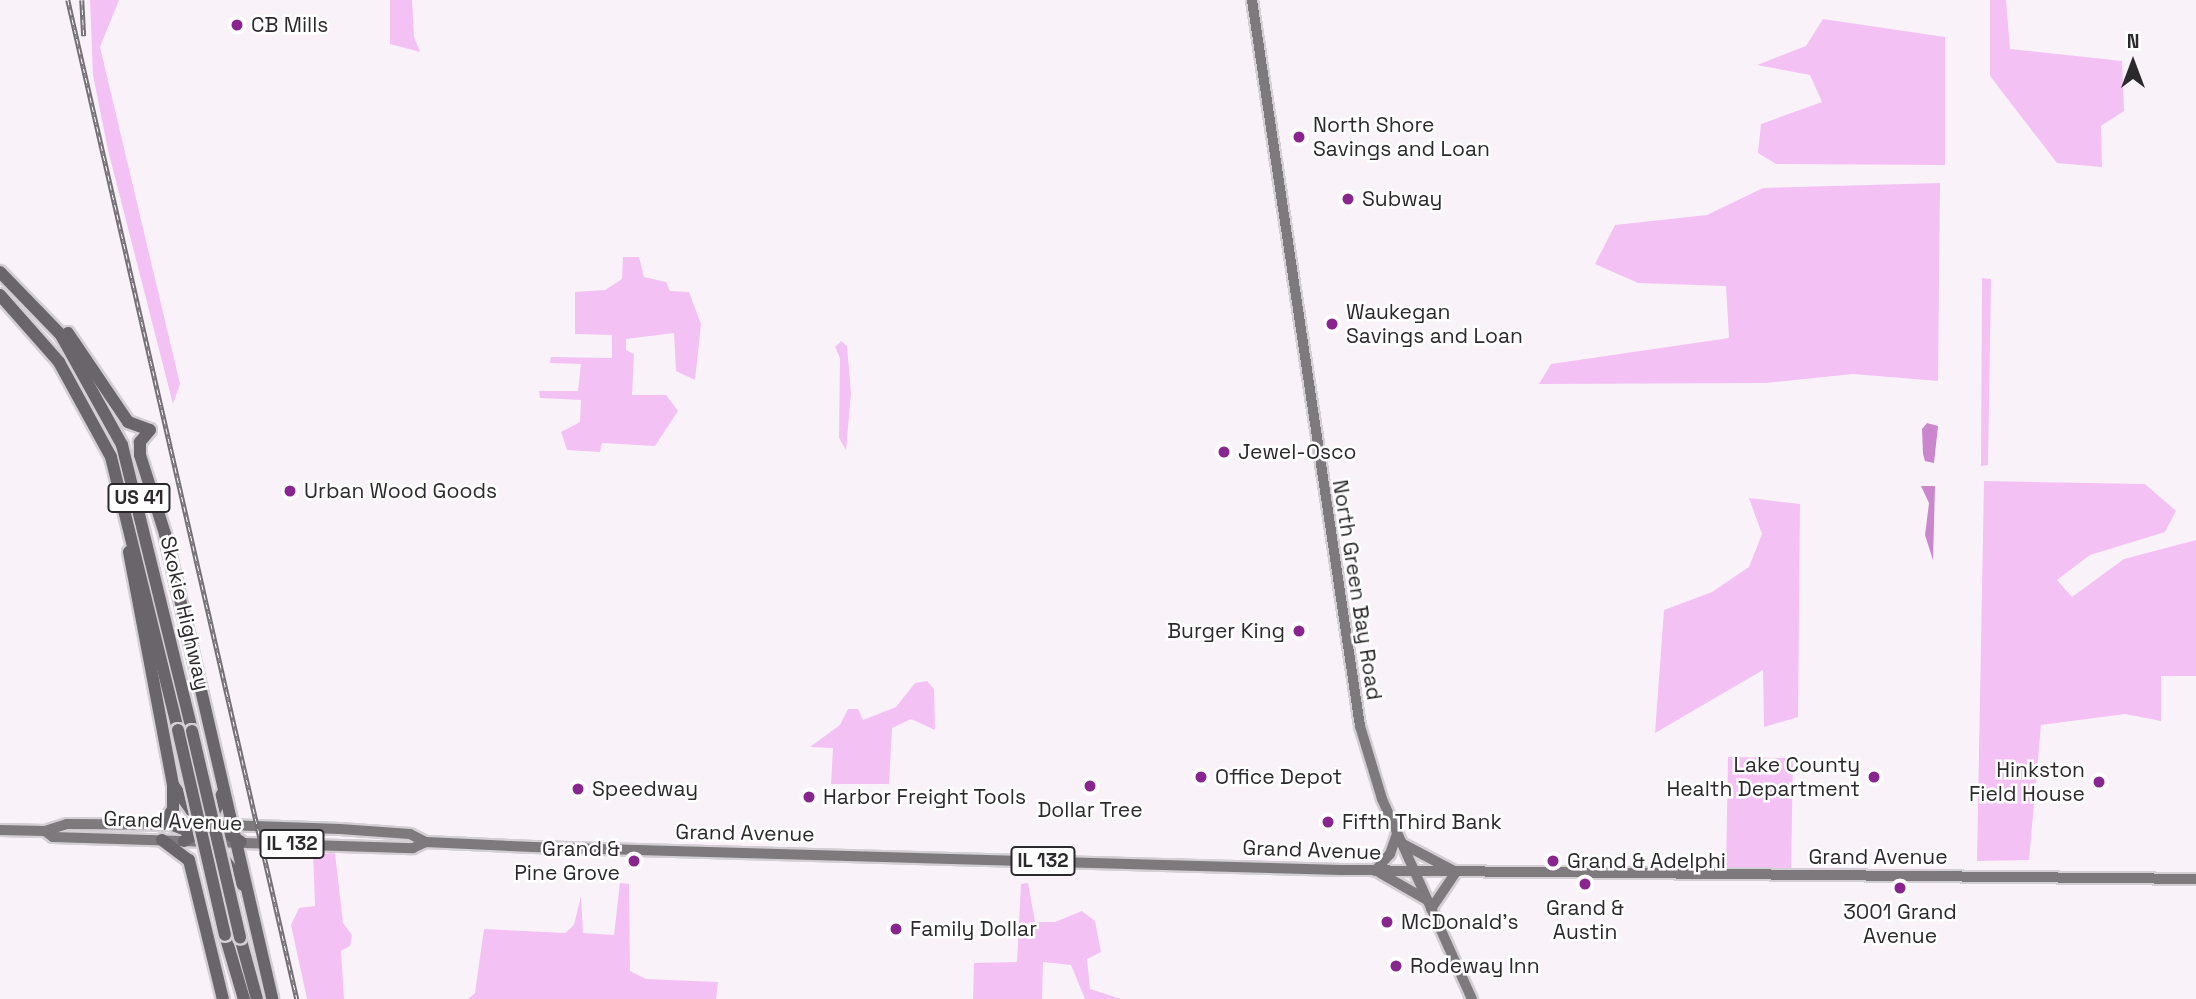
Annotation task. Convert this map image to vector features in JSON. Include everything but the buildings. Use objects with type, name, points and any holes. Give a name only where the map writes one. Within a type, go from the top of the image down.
[{"type":"highway","name":"Skokie Highway","points":[[0,272],[23,293],[85,371],[122,445],[257,999]]},
{"type":"highway","points":[[23,293],[86,353],[128,422],[150,430],[140,442],[140,455],[165,534],[223,790],[223,833],[250,897],[272,999]]},
{"type":"highway","name":"Skokie Highway","points":[[0,295],[72,380],[119,482],[225,935],[244,999]]},
{"type":"highway","points":[[122,445],[144,494],[196,678]]},
{"type":"highway","points":[[119,482],[135,600],[173,785],[173,809],[167,824],[223,833]]},
{"type":"highway","points":[[173,785],[191,810],[223,833]]},
{"type":"highway","points":[[223,790],[223,833],[250,897]]},
{"type":"highway","points":[[184,841],[223,833]]},
{"type":"highway","points":[[194,876],[223,833]]},
{"type":"highway","points":[[162,840],[182,852],[194,876],[223,999]]},
{"type":"main road","name":"North Green Bay Road","points":[[1252,0],[1355,705],[1399,839],[1472,999]]},
{"type":"main road","name":"Grand Avenue","points":[[0,830],[45,831],[67,824],[167,824]]},
{"type":"main road","name":"Grand Avenue","points":[[45,831],[52,837],[184,841]]},
{"type":"main road","name":"Grand Avenue","points":[[223,833],[413,848],[426,842]]},
{"type":"main road","name":"Grand Avenue","points":[[223,833],[410,834],[426,842],[1413,872],[2196,879]]},
{"type":"main road","points":[[1399,839],[1456,872],[1429,905],[1375,871],[1399,839]]},
{"type":"shaded area","points":[[90,0],[119,0],[100,47],[180,384],[173,404],[108,150],[93,75]]},
{"type":"shaded area","points":[[390,0],[412,0],[414,37],[420,52],[390,44]]},
{"type":"shaded area","points":[[1990,0],[2006,0],[2010,49],[2122,61],[2124,111],[2101,126],[2102,167],[2057,163],[1990,76]]},
{"type":"shaded area","points":[[1823,19],[1945,37],[1945,165],[1776,164],[1758,153],[1761,124],[1822,102],[1810,75],[1757,65],[1806,46]]},
{"type":"shaded area","points":[[1940,183],[1938,381],[1853,374],[1766,383],[1539,384],[1551,364],[1729,338],[1726,286],[1638,283],[1595,264],[1615,225],[1707,215],[1763,188]]},
{"type":"shaded area","points":[[623,257],[639,257],[644,277],[666,282],[670,291],[689,292],[701,324],[695,380],[676,371],[674,333],[626,339],[626,350],[634,354],[632,395],[666,395],[678,411],[655,446],[602,443],[600,452],[567,450],[561,432],[580,422],[581,400],[540,398],[539,391],[578,391],[581,364],[550,363],[551,357],[612,358],[612,335],[575,334],[575,292],[605,290],[622,279]]},
{"type":"shaded area","points":[[1982,278],[1991,279],[1988,465],[1981,466]]},
{"type":"shaded area","points":[[841,341],[847,346],[851,393],[846,450],[839,438],[840,358],[835,347]]},
{"type":"shaded area","points":[[1927,423],[1938,426],[1934,463],[1925,461],[1923,454],[1922,429]]},
{"type":"shaded area","points":[[1984,481],[2145,484],[2176,511],[2165,532],[2090,555],[2057,580],[2072,597],[2124,559],[2196,540],[2196,676],[2161,676],[2161,721],[2125,714],[2041,725],[2029,860],[1977,861]]},
{"type":"shaded area","points":[[1921,486],[1935,486],[1933,560],[1925,535],[1929,503]]},
{"type":"shaded area","points":[[1749,498],[1800,504],[1798,717],[1764,727],[1763,670],[1655,733],[1664,610],[1712,592],[1749,567],[1762,534]]},
{"type":"shaded area","points":[[927,681],[934,689],[935,730],[911,719],[892,728],[889,784],[831,784],[833,748],[810,747],[840,725],[848,709],[858,709],[863,720],[896,707],[915,683]]},
{"type":"shaded area","points":[[1728,757],[1793,758],[1791,868],[1726,867]]},
{"type":"shaded area","points":[[335,853],[343,923],[352,935],[350,946],[341,951],[344,999],[307,999],[291,925],[299,908],[315,906],[313,854]]},
{"type":"shaded area","points":[[620,883],[629,884],[630,971],[646,979],[718,982],[716,999],[468,999],[475,993],[484,929],[565,933],[574,925],[581,896],[583,933],[614,935]]},
{"type":"shaded area","points":[[1028,883],[1035,922],[1055,922],[1082,911],[1095,921],[1101,952],[1087,959],[1090,989],[1121,999],[1085,999],[1071,965],[1043,962],[1042,999],[973,999],[974,963],[1017,962],[1021,884]]},
{"type":"railway","points":[[68,0],[297,999]]},
{"type":"railway","points":[[82,0],[84,36]]},
{"type":"place","name":"CB Mills","points":[[237,25]]},
{"type":"place","name":"North Shore Savings and Loan","points":[[1299,137]]},
{"type":"place","name":"Subway","points":[[1348,199]]},
{"type":"place","name":"Waukegan Savings and Loan","points":[[1332,324]]},
{"type":"place","name":"Jewel-Osco","points":[[1224,452]]},
{"type":"place","name":"Urban Wood Goods","points":[[290,491]]},
{"type":"place","name":"Burger King","points":[[1299,631]]},
{"type":"place","name":"Office Depot","points":[[1201,777]]},
{"type":"place","name":"Lake County Health Department","points":[[1874,777]]},
{"type":"place","name":"Hinkston Field House","points":[[2099,782]]},
{"type":"place","name":"Dollar Tree","points":[[1090,786]]},
{"type":"place","name":"Speedway","points":[[578,789]]},
{"type":"place","name":"Harbor Freight Tools","points":[[809,797]]},
{"type":"place","name":"Fifth Third Bank","points":[[1328,822]]},
{"type":"place","name":"Grand & Pine Grove","points":[[634,861]]},
{"type":"place","name":"Grand & Adelphi","points":[[1553,861]]},
{"type":"place","name":"Grand & Austin","points":[[1585,884]]},
{"type":"place","name":"3001 Grand Avenue","points":[[1900,888]]},
{"type":"place","name":"McDonald's","points":[[1387,922]]},
{"type":"place","name":"Family Dollar","points":[[896,929]]},
{"type":"place","name":"Rodeway Inn","points":[[1396,966]]}]
